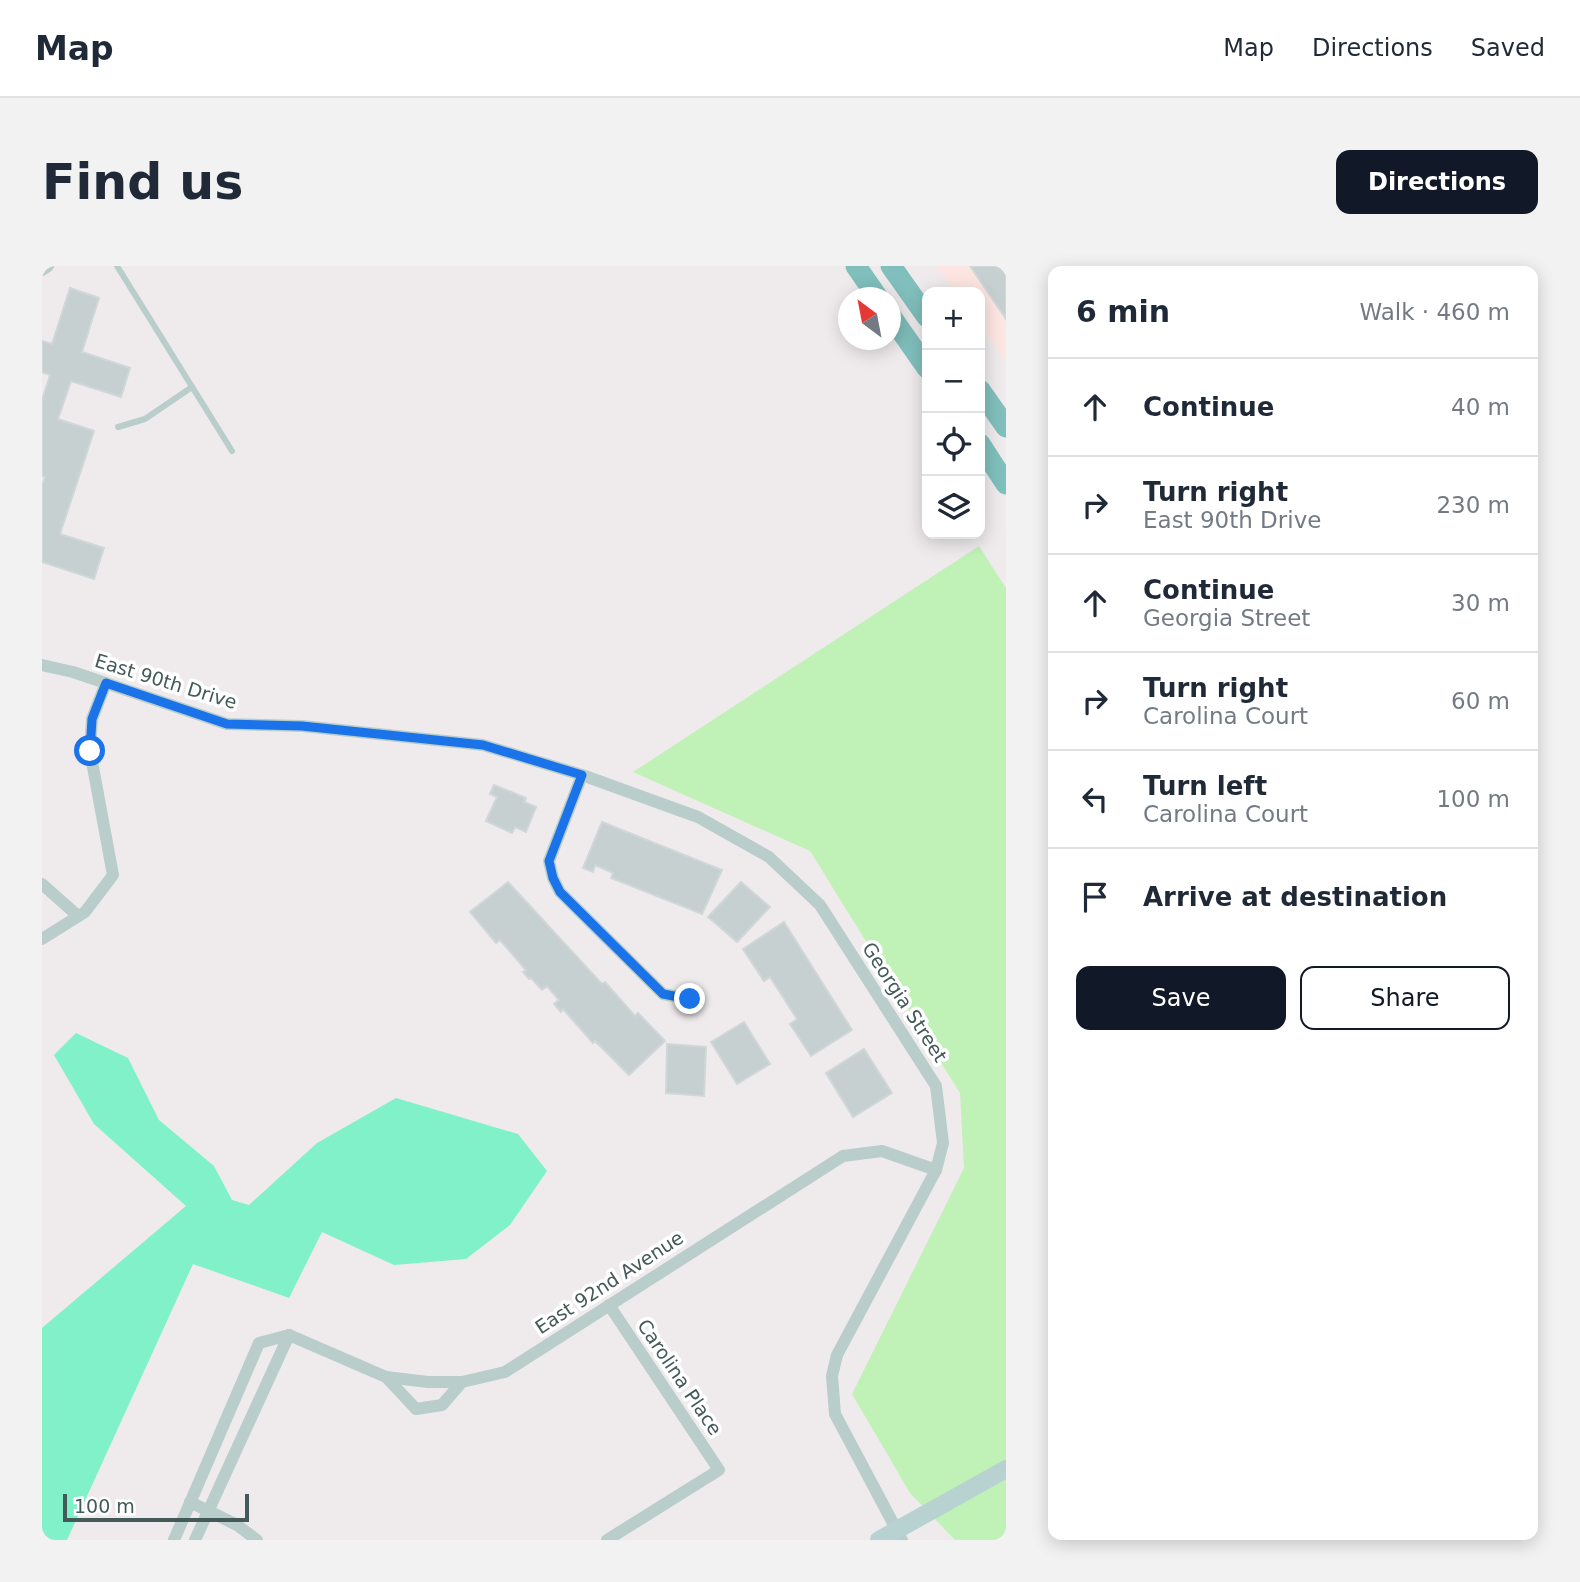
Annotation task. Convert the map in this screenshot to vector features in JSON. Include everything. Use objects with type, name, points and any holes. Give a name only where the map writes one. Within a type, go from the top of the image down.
[{"type":"highway","points":[[856,266],[870,287]]},
{"type":"highway","points":[[891,266],[922,310]]},
{"type":"highway","points":[[901,330],[922,361]]},
{"type":"highway","points":[[985,397],[1006,427]]},
{"type":"highway","points":[[985,452],[1006,484]]},
{"type":"street","points":[[42,270],[48,266]]},
{"type":"street","name":"East 90th Drive","points":[[42,665],[73,672],[227,724],[302,726],[445,740],[483,745],[529,759]]},
{"type":"street","points":[[42,939],[85,912],[113,875],[90,751],[92,719],[106,683]]},
{"type":"street","name":"Georgia Street","points":[[529,759],[698,817],[769,857],[820,905],[936,1086],[943,1143],[936,1170],[837,1355],[832,1376],[835,1414],[899,1535]]},
{"type":"street","points":[[582,775],[549,861],[553,878],[560,892],[663,994],[690,999]]},
{"type":"street","points":[[42,884],[78,916]]},
{"type":"street","name":"East 92nd Avenue","points":[[289,1335],[386,1377],[428,1382],[462,1382],[505,1372],[843,1156],[882,1151],[936,1170]]},
{"type":"street","name":"Carolina Place","points":[[607,1540],[719,1470],[608,1305]]},
{"type":"street","points":[[174,1540],[260,1343],[289,1335]]},
{"type":"street","points":[[195,1540],[289,1335]]},
{"type":"street","points":[[386,1377],[416,1409],[442,1405],[462,1382]]},
{"type":"street","points":[[879,1540],[899,1535],[1006,1469]]},
{"type":"street","points":[[190,1502],[237,1525],[257,1540]]},
{"type":"lane","points":[[117,266],[232,451]]},
{"type":"lane","points":[[118,427],[145,419],[192,387]]},
{"type":"shaded area","points":[[936,266],[1006,266],[1006,361],[985,333],[985,287],[951,287]]},
{"type":"shaded area","points":[[979,546],[1006,588],[1006,1540],[955,1540],[910,1493],[852,1394],[964,1168],[960,1093],[810,851],[633,772]]},
{"type":"shaded area","points":[[76,1033],[128,1058],[159,1120],[214,1166],[232,1200],[249,1205],[317,1143],[396,1098],[518,1134],[547,1171],[510,1225],[466,1259],[394,1265],[322,1232],[289,1298],[193,1264],[67,1540],[42,1540],[42,1328],[186,1206],[94,1124],[54,1055]]},
{"type":"building","points":[[970,266],[1002,266],[1006,273],[1006,319],[985,287]]},
{"type":"building","points":[[70,288],[99,298],[82,352],[130,368],[121,397],[71,381],[58,419],[94,431],[60,534],[104,548],[94,579],[42,562],[42,486],[45,477],[42,476],[42,400],[50,375],[42,372],[42,341],[52,344]]},
{"type":"building","points":[[494,785],[526,798],[524,802],[536,807],[526,832],[515,827],[512,833],[486,821],[497,797],[490,794]]},
{"type":"building","points":[[602,822],[722,870],[702,914],[611,878],[613,873],[595,865],[593,872],[583,868]]},
{"type":"building","points":[[508,882],[602,984],[605,982],[635,1016],[638,1013],[665,1041],[629,1075],[595,1041],[593,1043],[563,1009],[561,1012],[554,1004],[559,1000],[547,986],[542,990],[529,979],[523,972],[526,970],[500,940],[496,943],[470,912]]},
{"type":"building","points":[[741,882],[770,907],[737,942],[708,917]]},
{"type":"building","points":[[784,922],[852,1030],[811,1056],[790,1024],[797,1019],[770,977],[764,981],[743,949]]},
{"type":"building","points":[[744,1022],[770,1064],[737,1084],[711,1042]]},
{"type":"building","points":[[667,1044],[706,1047],[704,1096],[666,1093]]},
{"type":"building","points":[[864,1049],[892,1093],[853,1117],[826,1073]]},
{"type":"route","points":[[90,751],[92,719],[106,683],[227,724],[302,726],[483,745],[582,775],[549,861],[553,878],[560,892],[663,994],[690,999]]}]
